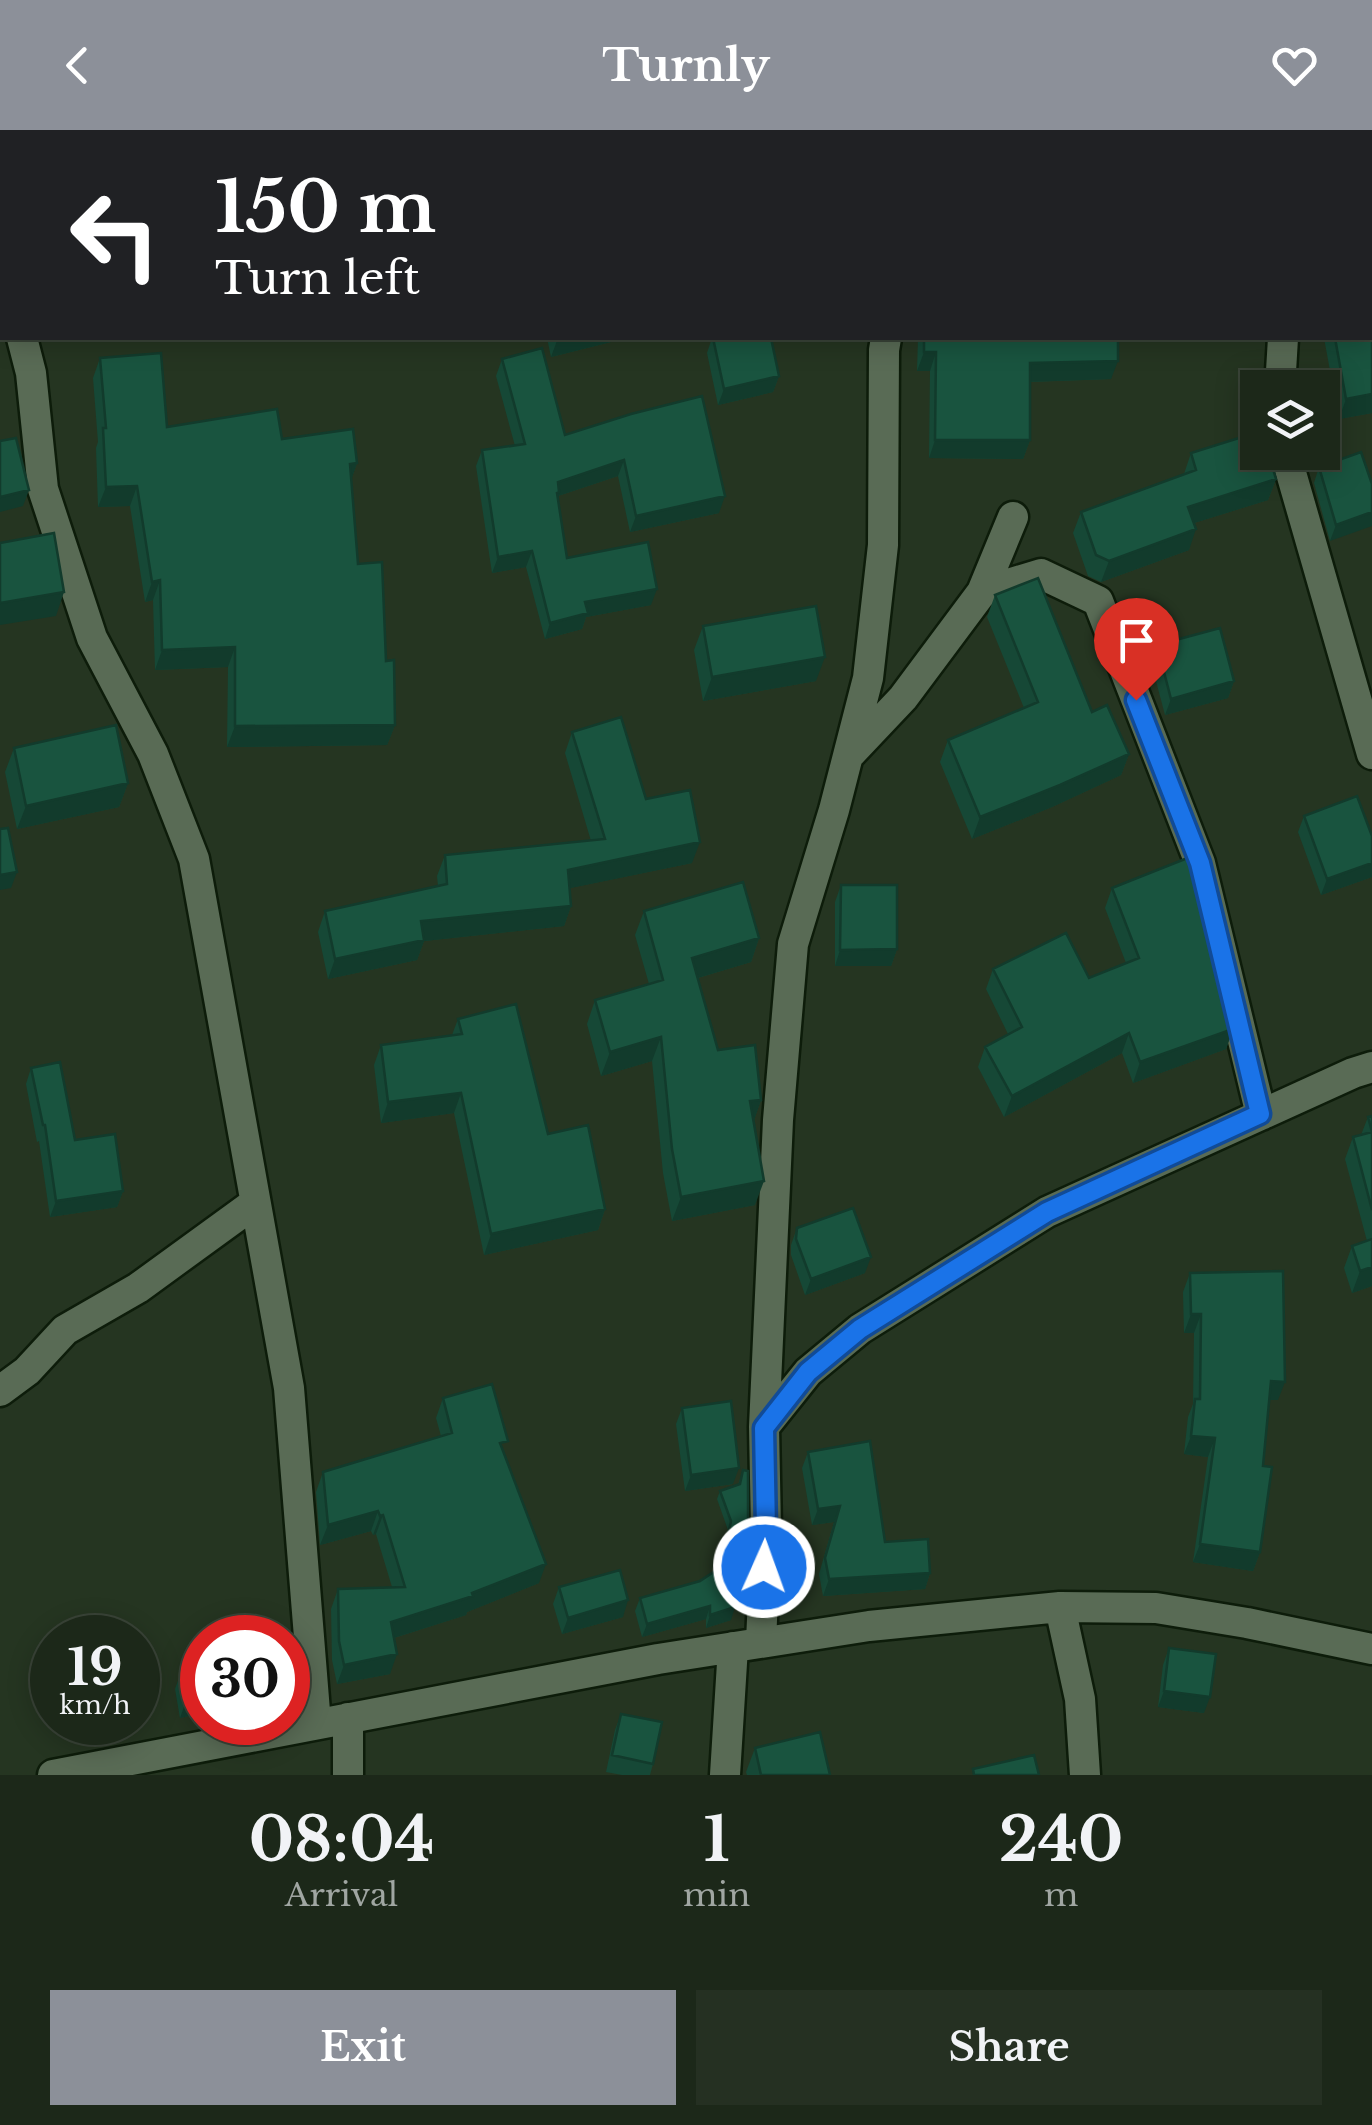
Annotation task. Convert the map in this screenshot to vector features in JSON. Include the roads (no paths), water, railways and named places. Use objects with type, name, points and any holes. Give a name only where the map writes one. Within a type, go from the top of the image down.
[{"type":"street","points":[[23,340],[31,373],[44,489],[92,638],[152,754],[194,858],[289,1388],[316,1724]]},
{"type":"street","points":[[31,373],[46,340]]},
{"type":"street","points":[[725,1775],[766,1529],[764,1428],[778,1120],[793,944],[816,874],[868,678],[883,545],[886,340]]},
{"type":"street","points":[[1281,370],[1283,340]]},
{"type":"street","points":[[1290,470],[1372,754]]},
{"type":"street","points":[[849,755],[903,698],[982,592],[1013,517]]},
{"type":"street","points":[[982,592],[1040,574],[1098,601],[1200,863],[1260,1114]]},
{"type":"street","points":[[764,1428],[808,1372],[860,1329],[1047,1212],[1372,1067]]},
{"type":"street","points":[[0,1392],[65,1330],[138,1288],[254,1204]]},
{"type":"street","points":[[54,1775],[638,1662],[868,1626],[1060,1607],[1156,1608],[1247,1622],[1372,1649]]},
{"type":"street","points":[[1060,1607],[1080,1698],[1084,1775]]},
{"type":"street","points":[[348,1718],[348,1775]]}]
